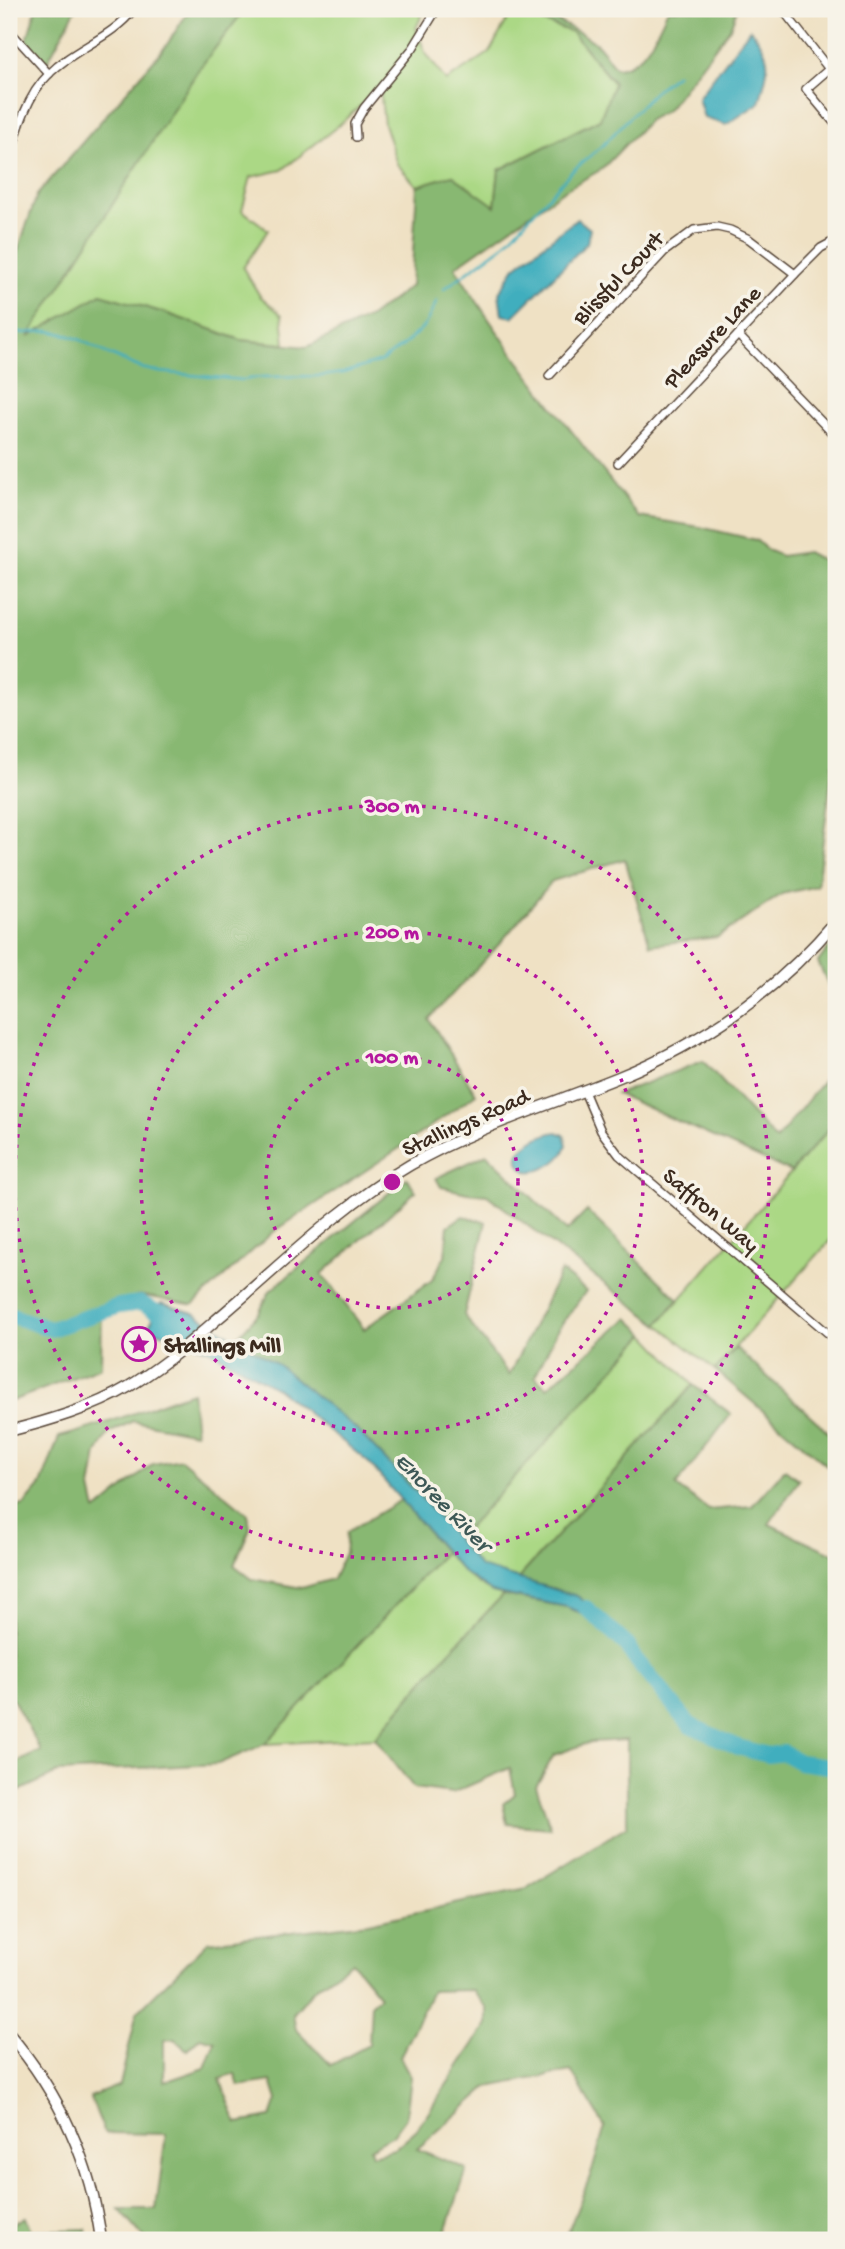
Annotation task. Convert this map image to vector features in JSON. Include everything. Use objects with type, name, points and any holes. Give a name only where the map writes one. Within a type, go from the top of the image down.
[{"type":"street","points":[[9,161],[24,114],[48,74],[118,27],[134,9]]},
{"type":"street","points":[[356,137],[355,124],[364,108],[413,48],[437,9]]},
{"type":"street","points":[[782,9],[836,78]]},
{"type":"street","points":[[9,30],[48,74]]},
{"type":"street","points":[[830,69],[806,89],[836,125]]},
{"type":"street","name":"Blissful Court","points":[[549,376],[664,252],[694,230],[730,230],[749,239],[795,274]]},
{"type":"street","name":"Pleasure Lane","points":[[618,463],[795,274],[821,248],[836,240]]},
{"type":"street","points":[[738,335],[836,437]]},
{"type":"street","name":"Stallings Road","points":[[9,1431],[99,1401],[126,1389],[176,1355],[344,1210],[410,1165],[465,1137],[659,1059],[715,1028],[783,975],[836,921]]},
{"type":"street","name":"Saffron Way","points":[[584,1091],[601,1130],[619,1155],[836,1340]]},
{"type":"street","points":[[9,2034],[47,2084],[71,2129],[89,2178],[101,2240]]},
{"type":"green space","points":[[36,9],[76,9],[46,64],[26,43]]},
{"type":"green space","points":[[190,9],[245,9],[199,69],[28,337],[101,294],[241,340],[307,347],[370,317],[411,286],[417,186],[452,175],[495,206],[499,170],[600,119],[614,83],[572,32],[538,20],[526,9],[556,9],[555,20],[594,42],[616,68],[626,66],[642,54],[668,9],[737,9],[730,28],[667,110],[649,120],[602,169],[563,191],[455,267],[520,363],[639,517],[756,540],[767,550],[781,556],[807,552],[831,565],[836,571],[836,764],[833,764],[817,886],[782,894],[718,937],[650,945],[625,859],[552,881],[501,942],[429,1019],[476,1094],[272,1233],[193,1305],[139,1295],[102,1309],[101,1367],[9,1402],[9,276],[37,195],[166,46]]},
{"type":"green space","points":[[245,9],[425,9],[416,28],[425,52],[446,81],[489,53],[513,9],[526,9],[538,20],[572,32],[614,84],[600,119],[499,170],[495,207],[452,175],[417,186],[397,164],[384,124],[380,88],[282,170],[251,177],[242,210],[268,230],[243,268],[260,296],[282,315],[285,344],[241,340],[101,294],[26,338],[199,69]]},
{"type":"green space","points":[[836,938],[836,1001],[818,962]]},
{"type":"green space","points":[[703,1061],[776,1140],[836,1065],[836,1121],[791,1172],[617,1094]]},
{"type":"green space","points":[[836,1121],[836,1234],[715,1370],[658,1324]]},
{"type":"green space","points":[[487,1154],[567,1231],[587,1211],[678,1299],[658,1324],[487,1195],[441,1187],[436,1178]]},
{"type":"green space","points":[[407,1178],[416,1191],[322,1274],[364,1329],[432,1280],[445,1256],[448,1226],[463,1216],[486,1222],[464,1315],[509,1375],[561,1271],[586,1291],[558,1329],[535,1376],[547,1388],[628,1318],[645,1334],[457,1540],[419,1495],[356,1429],[236,1338],[259,1313],[270,1291]]},
{"type":"green space","points":[[645,1334],[693,1385],[517,1580],[480,1568],[457,1540]]},
{"type":"green space","points":[[736,1348],[836,1439],[836,1473],[715,1370]]},
{"type":"green space","points":[[693,1385],[731,1414],[676,1486],[709,1510],[752,1506],[785,1469],[799,1480],[769,1524],[836,1555],[836,2240],[565,2240],[592,2171],[605,2127],[571,2071],[488,2087],[417,2149],[467,2169],[443,2240],[146,2240],[119,2209],[156,2209],[166,2134],[105,2133],[90,2097],[120,2085],[137,2012],[208,1942],[368,1923],[527,1888],[627,1826],[627,1740],[591,1742],[554,1755],[536,1786],[551,1828],[507,1824],[503,1804],[515,1794],[510,1768],[452,1793],[414,1788],[375,1738],[438,1664],[503,1595],[567,1607],[600,1622],[588,1604],[556,1589],[517,1580]],"holes":[[[352,1962],[380,1996],[371,2004],[369,2045],[331,2065],[296,2029],[293,2014],[315,1988]],[[473,1990],[487,2009],[487,2024],[417,2129],[394,2149],[372,2155],[370,2148],[393,2135],[406,2117],[411,2077],[400,2057],[432,1991]],[[200,2037],[215,2041],[205,2068],[164,2082],[164,2040],[175,2039],[187,2050]],[[235,2074],[239,2086],[271,2081],[277,2100],[271,2117],[237,2123],[220,2079]]]},
{"type":"green space","points":[[192,1392],[196,1433],[133,1421],[109,1433],[97,1453],[91,1488],[96,1511],[153,1464],[181,1459],[248,1514],[250,1528],[234,1565],[252,1579],[302,1588],[333,1579],[345,1553],[347,1532],[401,1500],[445,1552],[265,1744],[218,1764],[59,1772],[9,1796],[9,1766],[41,1751],[9,1696],[9,1508],[24,1505],[41,1485],[59,1437],[110,1422]]},
{"type":"green space","points":[[445,1552],[478,1584],[503,1595],[438,1664],[375,1738],[265,1744]]},
{"type":"green space","points":[[25,2217],[31,2231],[86,2229],[88,2240],[9,2240],[9,2226]]},
{"type":"water","points":[[750,29],[763,48],[767,64],[759,103],[726,125],[704,118],[698,98]]},
{"type":"water","points":[[577,219],[590,229],[587,243],[513,317],[502,315],[499,293],[515,267]]},
{"type":"water","points":[[557,1132],[564,1135],[567,1145],[563,1155],[541,1170],[523,1169],[518,1158],[524,1147],[538,1138]]},
{"type":"water","points":[[161,1303],[194,1313],[280,1366],[356,1429],[419,1495],[480,1567],[577,1596],[588,1604],[601,1622],[567,1607],[492,1592],[463,1572],[368,1462],[278,1389],[210,1350],[148,1328]]},
{"type":"waterway","points":[[444,289],[503,246],[570,173],[602,146],[656,90],[677,74]]},
{"type":"waterway","points":[[9,334],[49,331],[64,334],[141,368],[159,372],[243,380],[321,376],[343,373],[381,361],[404,345],[425,325],[437,301]]},
{"type":"waterway","name":"Enoree River","points":[[9,1315],[51,1329],[119,1306],[140,1303],[176,1319]]},
{"type":"waterway","name":"Enoree River","points":[[586,1608],[628,1646],[633,1656],[690,1725],[738,1747],[768,1755],[784,1753],[799,1762],[836,1767]]},
{"type":"place","name":"Stallings Mill","points":[[139,1344]]}]
